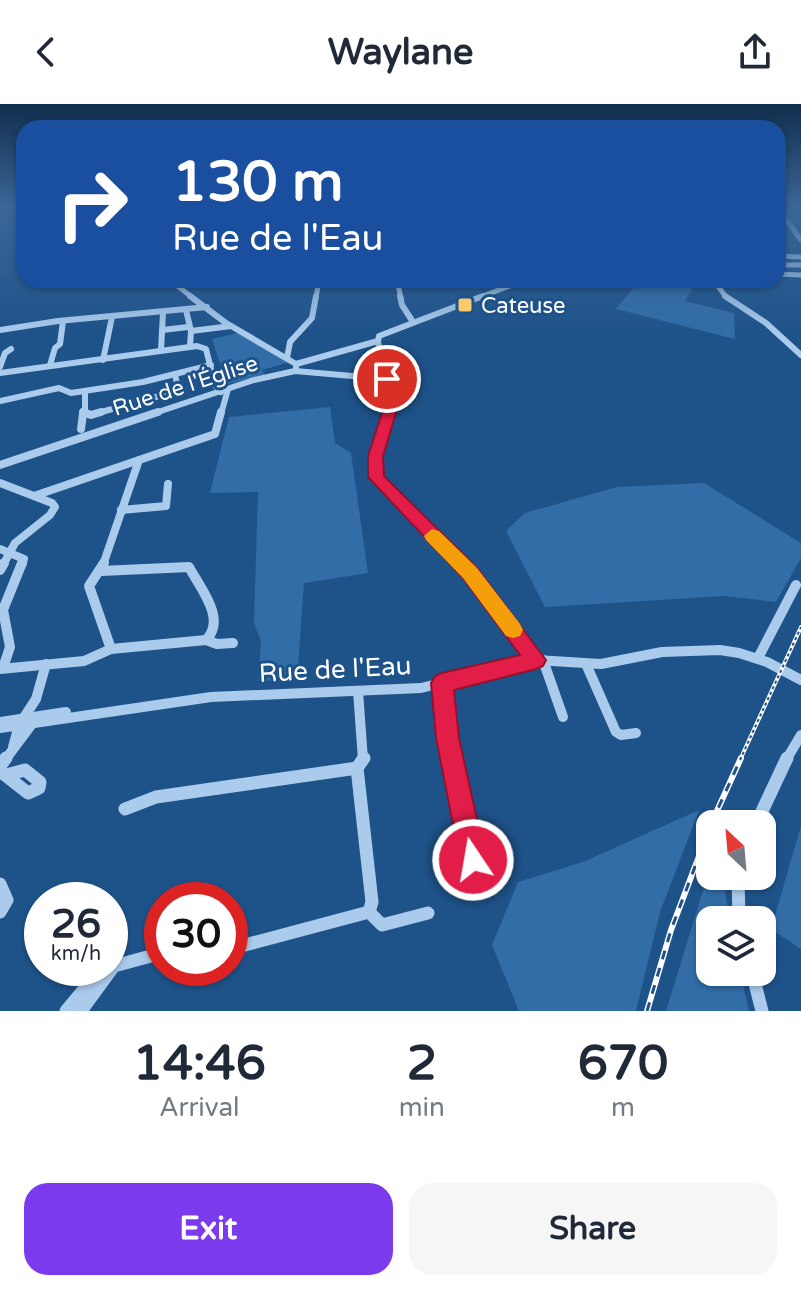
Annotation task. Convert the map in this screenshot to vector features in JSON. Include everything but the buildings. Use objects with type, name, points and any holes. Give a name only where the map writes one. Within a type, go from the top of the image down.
[{"type":"street","points":[[181,288],[229,324],[287,358],[296,367],[378,341],[382,334],[504,288]]},
{"type":"street","points":[[287,358],[290,342],[312,318],[318,288]]},
{"type":"street","points":[[399,288],[402,305],[413,322]]},
{"type":"street","points":[[719,288],[728,299],[766,323],[801,355]]},
{"type":"street","points":[[3,328],[207,307]]},
{"type":"street","points":[[186,310],[190,346]]},
{"type":"street","points":[[161,350],[163,313]]},
{"type":"street","points":[[103,360],[112,317]]},
{"type":"street","points":[[50,365],[55,348],[60,344],[63,321]]},
{"type":"street","points":[[162,330],[229,324]]},
{"type":"street","points":[[378,341],[387,379],[389,413],[375,456],[376,477],[470,573],[539,660],[563,717]]},
{"type":"street","points":[[0,373],[190,346],[206,349],[215,385],[224,390],[215,434],[139,460],[123,462],[34,496]]},
{"type":"street","points":[[0,367],[5,353],[11,349]]},
{"type":"street","points":[[0,401],[59,388],[71,393],[85,391],[211,365]]},
{"type":"street","name":"Rue de l'Église","points":[[0,465],[296,367],[387,379]]},
{"type":"street","points":[[83,414],[91,415],[174,392],[178,389],[175,374]]},
{"type":"street","points":[[81,429],[85,391]]},
{"type":"street","points":[[101,571],[139,460]]},
{"type":"street","points":[[0,483],[52,503],[55,510],[4,551],[0,570]]},
{"type":"street","points":[[121,510],[166,506],[168,484]]},
{"type":"street","points":[[4,551],[24,559],[3,610],[10,644],[2,668],[89,660],[111,649],[206,640],[217,644],[233,643]]},
{"type":"street","points":[[111,649],[89,590],[93,577],[101,571],[189,567],[215,614],[212,634],[206,640]]},
{"type":"street","points":[[758,658],[796,585]]},
{"type":"street","name":"Rue de l'Eau","points":[[0,725],[211,697],[421,688],[539,660],[608,663],[662,652],[712,650],[758,658],[801,680]]},
{"type":"street","points":[[2,771],[28,720],[46,664]]},
{"type":"street","points":[[586,664],[616,732],[621,735],[636,733]]},
{"type":"street","points":[[442,683],[448,738],[479,890]]},
{"type":"street","points":[[358,691],[365,757],[357,768],[372,902],[369,912]]},
{"type":"street","points":[[762,810],[801,735]]},
{"type":"street","points":[[125,809],[156,797],[357,768]]},
{"type":"street","points":[[0,884],[7,900],[0,912]]},
{"type":"street","points":[[369,912],[382,925],[428,913]]},
{"type":"street","points":[[248,944],[369,912]]},
{"type":"street","points":[[66,1011],[90,986]]},
{"type":"street","points":[[81,1011],[97,986]]},
{"type":"street","points":[[756,986],[762,1011]]},
{"type":"shaded area","points":[[633,288],[692,288],[685,301],[734,313],[735,339],[616,309]]},
{"type":"shaded area","points":[[238,333],[290,362],[262,370],[265,375],[227,384],[212,339]]},
{"type":"shaded area","points":[[330,407],[335,443],[351,453],[368,573],[304,583],[297,680],[258,681],[261,641],[254,623],[258,492],[210,493],[229,417]]},
{"type":"shaded area","points":[[704,483],[801,543],[801,558],[776,602],[724,596],[545,607],[506,531],[525,513],[617,487]]},
{"type":"shaded area","points":[[696,811],[660,912],[636,1011],[519,1011],[492,945],[518,882],[583,862]]},
{"type":"shaded area","points":[[801,826],[801,949],[776,932],[776,912]]},
{"type":"shaded area","points":[[703,890],[725,890],[728,906],[698,906]]},
{"type":"shaded area","points":[[696,914],[696,986],[743,986],[749,1011],[666,1011]]},
{"type":"railway","points":[[740,760],[801,627]]},
{"type":"railway","points":[[717,810],[741,758]]},
{"type":"railway","points":[[647,1011],[671,930],[696,864]]},
{"type":"slow traffic","points":[[432,536],[470,573],[513,630]]},
{"type":"place","name":"Cateuse","points":[[465,305]]},
{"type":"route","points":[[387,379],[389,413],[375,456],[376,477],[470,573],[536,660],[442,683],[448,738],[473,860]]}]
